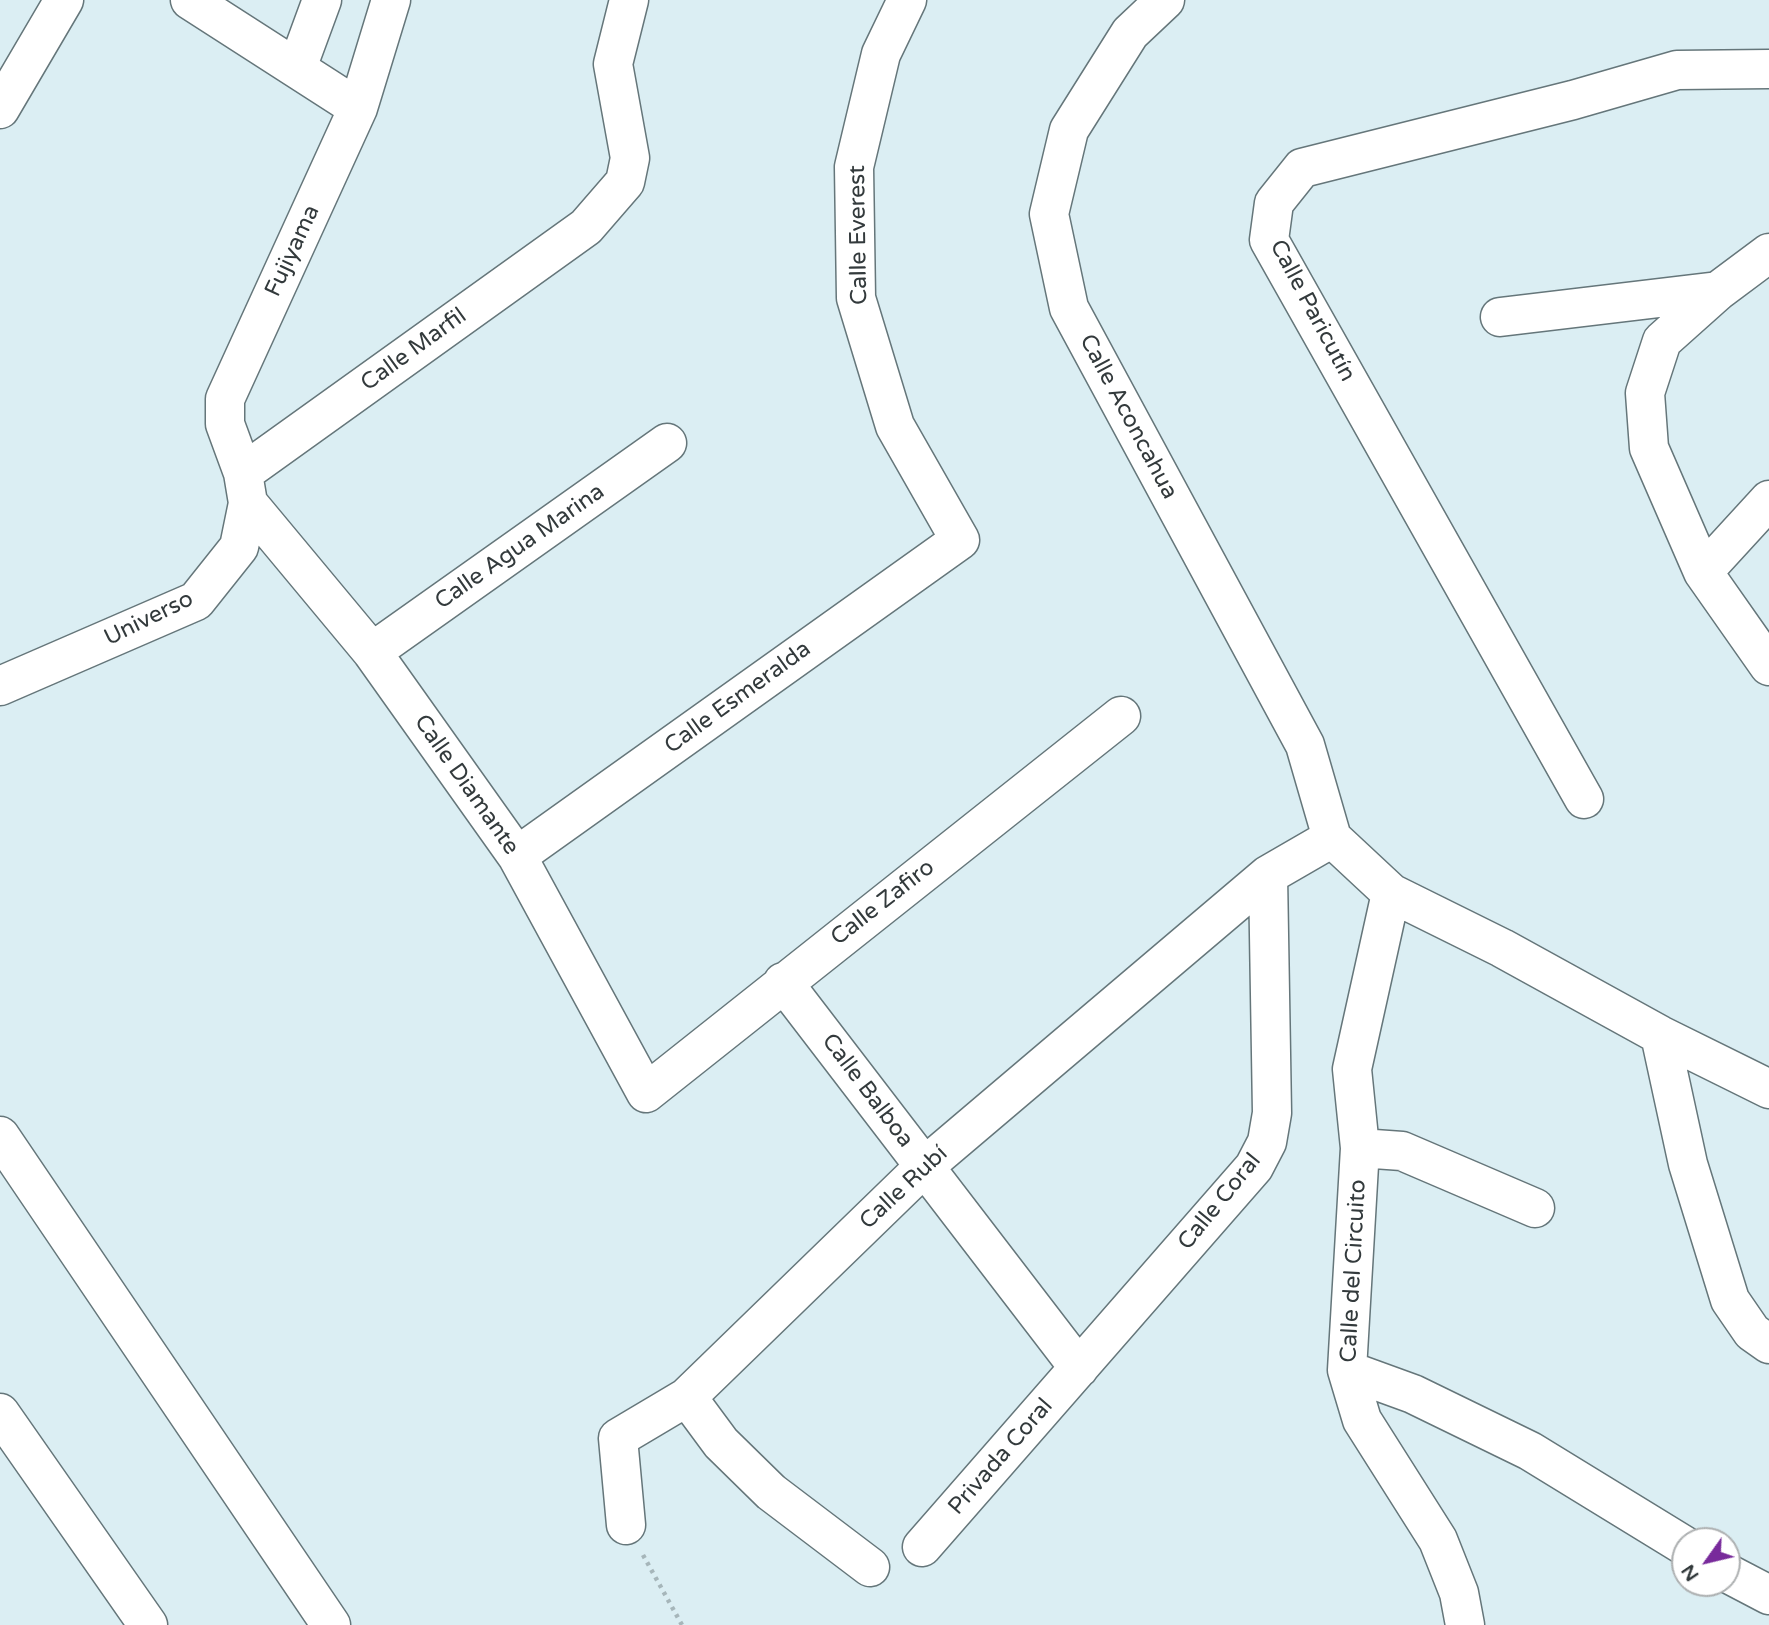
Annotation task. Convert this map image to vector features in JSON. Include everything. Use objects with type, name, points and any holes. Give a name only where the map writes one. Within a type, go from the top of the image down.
[{"type":"street","points":[[0,109],[64,0]]},
{"type":"street","points":[[190,0],[358,108]]},
{"type":"street","points":[[297,68],[322,0]]},
{"type":"street","name":"Fujiyama","points":[[245,488],[225,424],[225,399],[358,108],[391,0]]},
{"type":"street","name":"Calle Marfil","points":[[245,488],[586,227],[625,182],[630,158],[613,64],[629,0]]},
{"type":"street","name":"Calle Everest","points":[[907,0],[881,54],[854,167],[856,298],[895,426],[960,540]]},
{"type":"street","name":"Calle Aconcahua","points":[[1165,0],[1130,33],[1069,130],[1049,214],[1069,308],[1305,744],[1332,838]]},
{"type":"street","name":"Calle Paricutín","points":[[1584,799],[1269,240],[1274,203],[1303,168],[1573,100],[1677,70],[1769,69]]},
{"type":"street","points":[[1769,253],[1717,291],[1662,341],[1645,393],[1649,447],[1703,572],[1769,666]]},
{"type":"street","points":[[1500,317],[1717,291]]},
{"type":"street","name":"Calle Agua Marina","points":[[372,652],[667,443]]},
{"type":"street","name":"Calle Diamante","points":[[245,488],[372,652],[517,856],[646,1093]]},
{"type":"street","name":"Universo","points":[[0,686],[196,601],[239,547],[245,488]]},
{"type":"street","points":[[1703,572],[1769,500]]},
{"type":"street","name":"Calle Esmeralda","points":[[517,856],[960,540]]},
{"type":"street","name":"Calle Zafiro","points":[[646,1093],[1121,716]]},
{"type":"street","points":[[1332,838],[1391,893],[1502,948],[1660,1035],[1769,1089]]},
{"type":"street","name":"Calle Rubí","points":[[626,1524],[618,1438],[687,1396],[925,1166],[1268,875],[1332,838]]},
{"type":"street","name":"Calle Coral","points":[[1079,1367],[1254,1167],[1268,1142],[1272,1113],[1268,875]]},
{"type":"street","name":"Calle del Circuito","points":[[1391,893],[1352,1069],[1360,1149],[1347,1370],[1363,1420],[1438,1540],[1459,1592],[1465,1625]]},
{"type":"street","name":"Calle Balboa","points":[[783,982],[1079,1367]]},
{"type":"street","points":[[1660,1035],[1688,1164],[1730,1300],[1752,1332],[1769,1344]]},
{"type":"street","points":[[0,1136],[331,1625]]},
{"type":"street","points":[[1360,1149],[1402,1151],[1535,1208]]},
{"type":"street","name":"Privada Coral","points":[[922,1548],[1079,1367]]},
{"type":"street","points":[[1347,1370],[1413,1394],[1530,1451],[1671,1537]]},
{"type":"street","points":[[687,1396],[721,1443],[771,1492],[870,1567]]},
{"type":"street","points":[[0,1413],[148,1625]]},
{"type":"street","points":[[1741,1580],[1769,1595]]},
{"type":"path","points":[[626,1524],[682,1625]]}]
